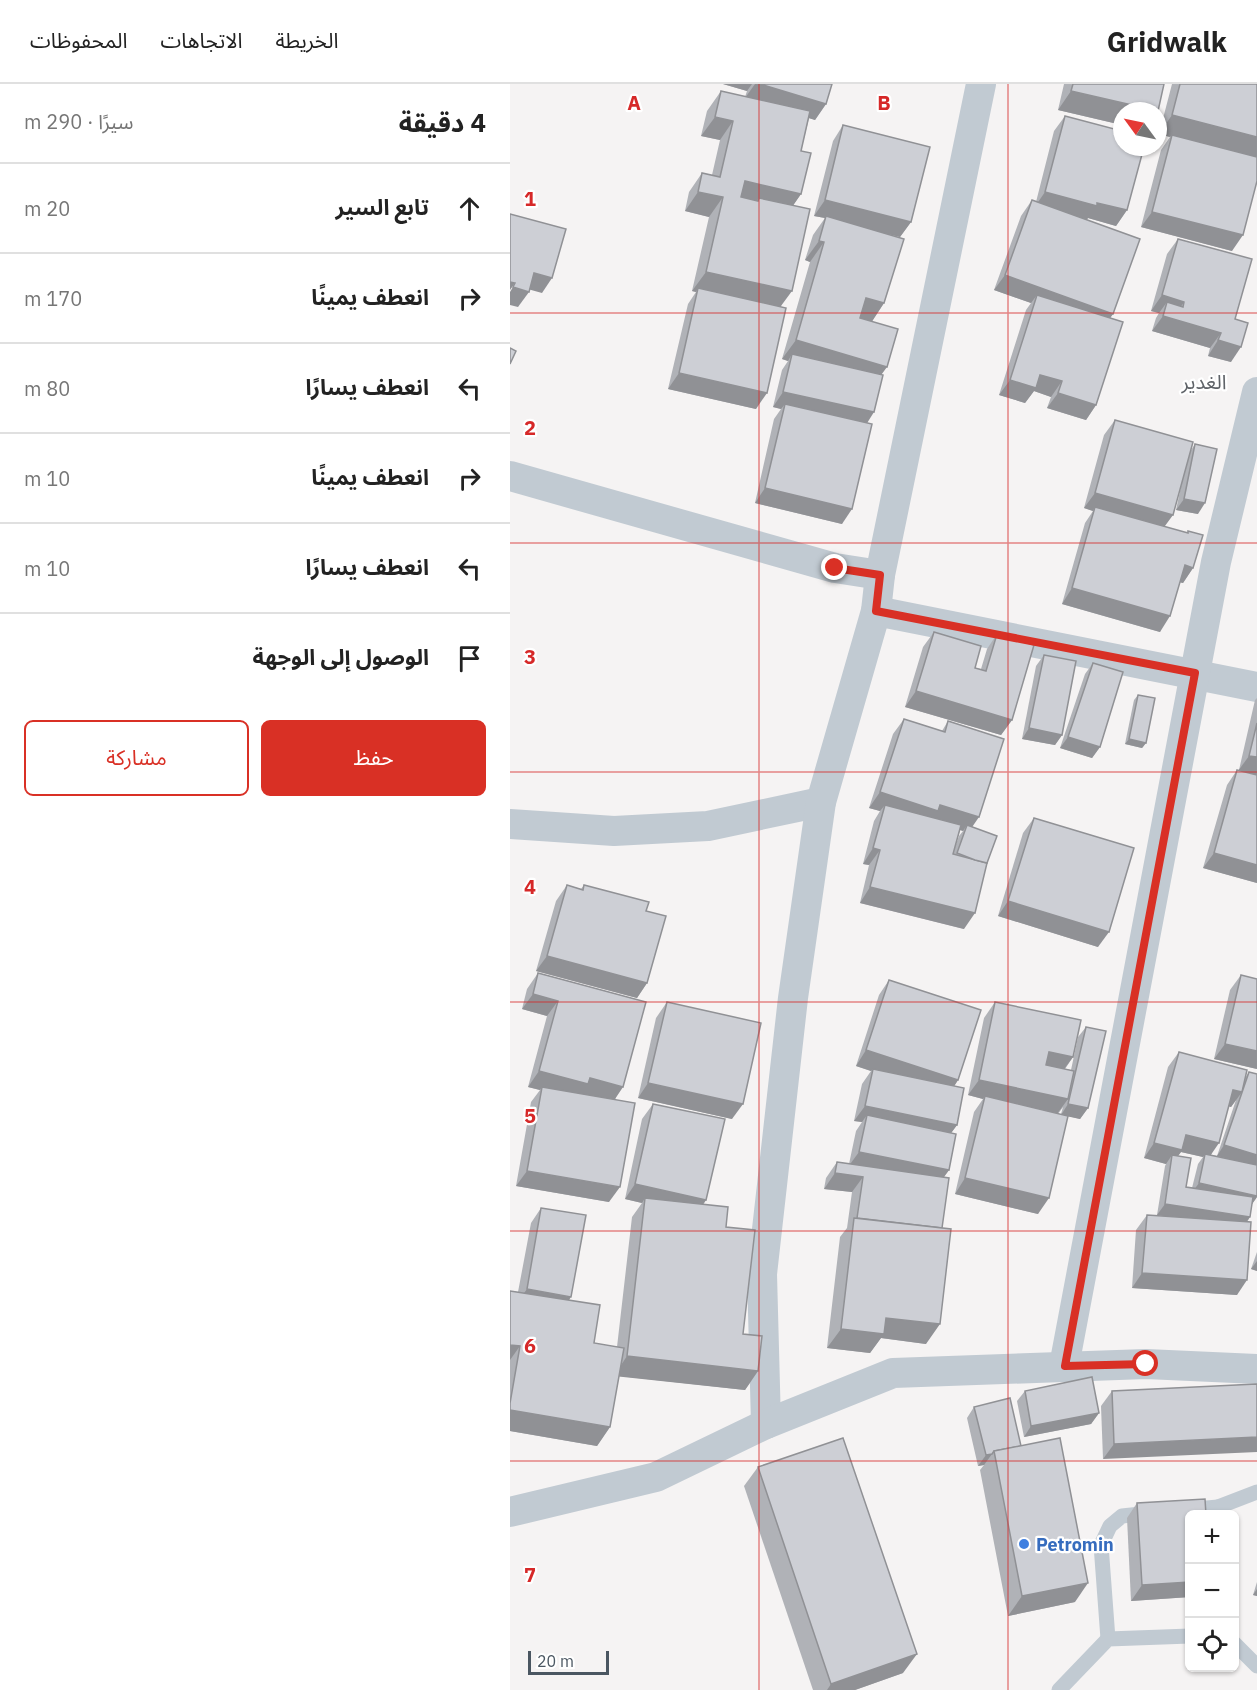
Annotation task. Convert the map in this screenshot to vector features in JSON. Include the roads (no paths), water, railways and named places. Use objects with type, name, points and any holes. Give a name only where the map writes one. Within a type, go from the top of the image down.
[{"type":"street","points":[[766,1424],[762,1274],[793,998],[821,802],[876,611],[880,575],[981,84]]},
{"type":"street","points":[[1065,1366],[1216,562],[1257,392]]},
{"type":"street","points":[[510,476],[824,565],[880,575]]},
{"type":"street","points":[[876,611],[1257,687]]},
{"type":"street","points":[[510,824],[614,831],[708,825],[821,802]]},
{"type":"street","points":[[510,1512],[656,1477],[766,1424],[893,1373],[1146,1364],[1257,1370]]},
{"type":"lane","points":[[1220,1510],[1257,1492]]},
{"type":"lane","points":[[1108,1639],[1101,1545],[1110,1526],[1122,1516],[1185,1511]]},
{"type":"lane","points":[[1059,1690],[1108,1639],[1185,1636]]},
{"type":"lane","points":[[1239,1648],[1257,1666]]},
{"type":"place","name":"Petromin","points":[[1024,1544]]},
{"type":"district","name":"الغدير","points":[[1204,381]]}]
